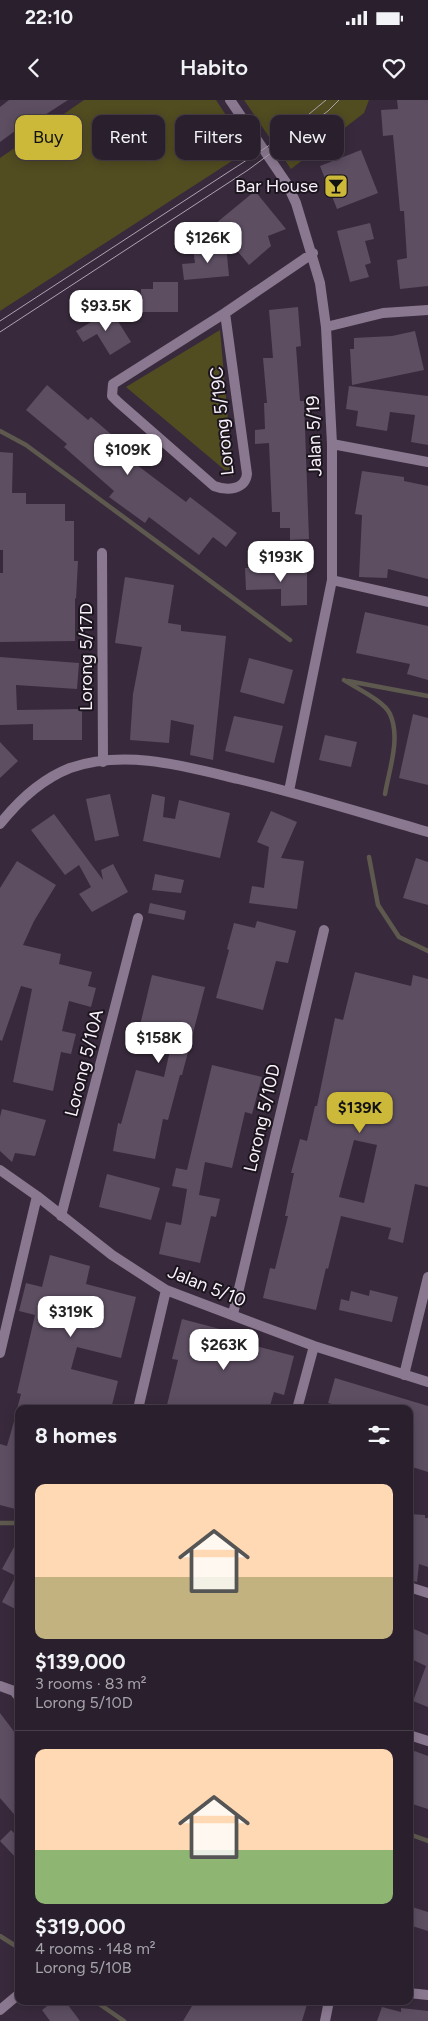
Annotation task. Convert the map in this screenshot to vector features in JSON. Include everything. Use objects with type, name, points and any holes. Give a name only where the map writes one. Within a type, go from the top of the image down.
[{"type":"street","name":"Jalan 5/19","points":[[230,100],[287,184],[301,215],[320,283],[326,327],[332,444],[332,580],[289,791]]},
{"type":"street","name":"Lorong 5/19C","points":[[225,313],[247,474],[245,482],[241,486],[226,490],[214,486],[118,402],[111,392],[116,382],[225,313],[313,253]]},
{"type":"street","points":[[326,327],[384,314],[428,310]]},
{"type":"street","points":[[332,444],[428,462]]},
{"type":"street","name":"Lorong 5/17D","points":[[102,553],[103,762]]},
{"type":"street","points":[[332,580],[428,602]]},
{"type":"street","points":[[0,824],[10,811],[43,781],[71,768],[103,762],[140,759],[178,764],[289,791],[428,832]]},
{"type":"street","name":"Lorong 5/10A","points":[[61,1216],[138,918]]},
{"type":"street","name":"Lorong 5/10D","points":[[233,1314],[324,930]]},
{"type":"street","name":"Jalan 5/10","points":[[0,1170],[112,1255],[166,1290],[314,1346],[404,1376],[428,1382]]},
{"type":"street","points":[[0,1353],[36,1196]]},
{"type":"street","points":[[404,1376],[428,1277]]},
{"type":"street","points":[[139,1405],[166,1290]]},
{"type":"street","points":[[298,1405],[314,1346]]},
{"type":"street","points":[[413,1588],[428,1594]]},
{"type":"street","points":[[0,1686],[15,1690]]},
{"type":"street","points":[[413,1736],[428,1741]]},
{"type":"street","points":[[413,1993],[428,1995]]},
{"type":"street","points":[[0,2010],[15,1997]]},
{"type":"street","points":[[326,2021],[328,2005]]},
{"type":"shaded area","points":[[84,100],[216,100],[226,115],[175,115],[175,160],[234,160],[0,311],[0,158],[15,148],[15,160],[82,160],[82,115],[62,115]]},
{"type":"shaded area","points":[[244,100],[369,100],[364,113],[344,128],[344,115],[270,115],[270,138],[260,123],[260,115],[254,115]]},
{"type":"shaded area","points":[[285,160],[303,160],[291,169]]},
{"type":"shaded area","points":[[220,330],[233,477],[126,387]]},
{"type":"building","points":[[9,100],[68,100],[45,115],[15,115],[15,131],[0,142],[0,107]]},
{"type":"building","points":[[397,100],[428,100],[428,286],[400,289],[397,260],[407,258],[404,211],[400,211],[393,135],[383,136],[381,110],[398,109]]},
{"type":"building","points":[[361,150],[378,193],[337,209],[320,166],[335,160],[344,160],[344,157]]},
{"type":"building","points":[[255,191],[286,229],[268,236],[271,246],[249,265],[215,224]]},
{"type":"building","points":[[370,223],[374,239],[365,241],[371,263],[365,265],[369,277],[350,282],[337,231]]},
{"type":"building","points":[[226,245],[229,276],[184,280],[182,264],[195,263],[193,248]]},
{"type":"building","points":[[153,282],[178,282],[178,312],[127,312],[127,296],[141,296],[141,289],[153,289]]},
{"type":"building","points":[[298,307],[301,346],[296,347],[300,401],[304,401],[309,539],[290,540],[290,528],[280,528],[280,512],[272,512],[269,443],[255,444],[255,430],[265,429],[264,403],[267,403],[263,358],[273,358],[269,310]]},
{"type":"building","points":[[111,310],[131,342],[110,355],[97,334],[83,342],[76,331]]},
{"type":"building","points":[[415,331],[424,370],[352,385],[350,349],[354,349],[354,338],[392,336]]},
{"type":"building","points":[[47,385],[88,420],[91,417],[126,447],[121,453],[186,502],[190,497],[237,533],[226,547],[213,537],[199,555],[149,517],[145,523],[109,497],[114,491],[64,447],[67,444],[26,410]]},
{"type":"building","points":[[349,386],[428,396],[428,445],[411,442],[415,415],[390,412],[387,431],[356,426],[358,411],[346,409]]},
{"type":"building","points":[[0,452],[13,453],[12,493],[26,493],[26,504],[65,504],[65,521],[74,521],[74,561],[78,561],[75,598],[75,641],[0,642],[0,573],[3,573],[3,550],[0,550]]},
{"type":"building","points":[[362,471],[404,477],[404,481],[428,486],[428,579],[388,569],[387,578],[359,577],[362,515],[355,514]]},
{"type":"building","points":[[307,567],[307,605],[281,606],[281,589],[246,590],[245,568]]},
{"type":"building","points":[[125,577],[174,585],[168,623],[181,625],[181,631],[226,636],[213,760],[190,755],[194,725],[171,720],[169,743],[130,740],[133,694],[142,647],[115,643]]},
{"type":"building","points":[[365,612],[428,626],[428,680],[407,674],[410,664],[356,653]]},
{"type":"building","points":[[0,657],[79,663],[77,689],[16,685],[17,710],[82,709],[82,740],[33,740],[33,724],[0,725]]},
{"type":"building","points":[[249,658],[293,670],[284,704],[240,692]]},
{"type":"building","points":[[413,714],[428,718],[428,785],[399,778]]},
{"type":"building","points":[[234,716],[283,726],[274,763],[225,751]]},
{"type":"building","points":[[325,735],[357,742],[351,767],[319,760]]},
{"type":"building","points":[[0,742],[18,761],[0,778]]},
{"type":"building","points":[[110,794],[119,836],[95,841],[86,799]]},
{"type":"building","points":[[152,794],[165,797],[163,817],[175,819],[179,800],[230,813],[220,858],[143,841]]},
{"type":"building","points":[[271,811],[297,822],[281,858],[304,861],[297,909],[249,903],[252,886],[264,888],[269,847],[257,842]]},
{"type":"building","points":[[54,814],[103,880],[101,870],[113,864],[128,892],[92,912],[79,894],[91,887],[79,865],[65,875],[31,830]]},
{"type":"building","points":[[416,858],[428,862],[428,905],[403,898]]},
{"type":"building","points":[[17,861],[56,885],[34,921],[23,945],[61,954],[59,964],[92,972],[88,986],[96,988],[91,1007],[69,1001],[62,1031],[76,1034],[71,1054],[61,1052],[53,1091],[13,1082],[32,989],[21,986],[2,1041],[0,1040],[0,888]]},
{"type":"building","points":[[155,874],[184,880],[181,893],[152,890]]},
{"type":"building","points":[[150,903],[186,911],[184,920],[148,913]]},
{"type":"building","points":[[257,921],[296,931],[288,963],[276,961],[263,1010],[216,998],[234,923],[255,928]]},
{"type":"building","points":[[355,972],[411,986],[413,975],[428,979],[428,1187],[415,1184],[403,1243],[388,1239],[391,1228],[341,1216],[316,1310],[263,1298],[270,1268],[275,1269],[288,1216],[285,1216],[294,1173],[291,1173],[300,1139],[307,1141],[315,1106],[317,1106],[335,1018],[343,1020]],"holes":[[[354,1140],[377,1145],[364,1203],[339,1197]]]},
{"type":"building","points":[[152,975],[205,987],[168,1120],[163,1119],[155,1159],[113,1151],[118,1123],[121,1124],[136,1070],[164,1077],[171,1046],[137,1038]]},
{"type":"building","points":[[212,1065],[262,1077],[252,1114],[245,1112],[232,1168],[205,1162],[199,1195],[220,1199],[216,1217],[211,1216],[200,1263],[159,1254],[166,1222],[181,1225],[187,1189],[172,1186],[176,1168],[187,1170]]},
{"type":"building","points":[[2,1109],[46,1120],[35,1156],[15,1153],[12,1162],[0,1151],[0,1117]]},
{"type":"building","points":[[107,1174],[160,1188],[151,1220],[99,1207]]},
{"type":"building","points":[[50,1255],[90,1266],[86,1284],[136,1297],[121,1358],[77,1347],[71,1369],[118,1381],[112,1405],[18,1405],[21,1394],[17,1393],[35,1315],[19,1311],[26,1283],[42,1287]]},
{"type":"building","points":[[370,1290],[398,1297],[392,1322],[339,1310],[341,1299],[349,1301],[351,1291],[369,1296]]},
{"type":"building","points":[[182,1319],[235,1333],[233,1340],[294,1356],[284,1395],[274,1392],[270,1405],[167,1405],[178,1360],[172,1359]]},
{"type":"building","points":[[335,1378],[428,1406],[428,1472],[413,1467],[413,1405],[335,1405],[328,1403]]},
{"type":"building","points":[[15,1418],[15,1509],[0,1505],[0,1444],[7,1446]]},
{"type":"building","points":[[413,1514],[425,1515],[425,1518],[428,1518],[428,1567],[419,1564],[417,1582],[413,1581]]},
{"type":"building","points":[[15,1545],[15,1576],[2,1569]]},
{"type":"building","points":[[15,1578],[15,1609],[2,1602]]},
{"type":"building","points":[[413,1629],[428,1635],[428,1707],[413,1701],[426,1666],[413,1660]]},
{"type":"building","points":[[0,1713],[15,1733],[15,1815],[0,1798]]},
{"type":"building","points":[[413,1750],[428,1756],[428,1809],[413,1804]]},
{"type":"building","points":[[11,1830],[15,1834],[15,1857],[0,1841]]},
{"type":"building","points":[[413,1907],[428,1912],[428,1931],[413,1926]]},
{"type":"building","points":[[49,2005],[68,2005],[80,2021],[50,2021],[42,2010]]},
{"type":"building","points":[[193,2005],[307,2005],[302,2021],[183,2021]]},
{"type":"building","points":[[382,2007],[401,2012],[401,2008],[428,2011],[428,2021],[377,2021]]},
{"type":"waterway","points":[[0,431],[26,445],[290,640]]},
{"type":"waterway","points":[[344,680],[382,704],[390,714],[393,723],[394,744],[385,794]]},
{"type":"waterway","points":[[348,681],[428,696]]},
{"type":"waterway","points":[[369,857],[378,905],[399,937],[428,951]]},
{"type":"waterway","points":[[0,1523],[15,1523]]},
{"type":"waterway","points":[[413,1835],[428,1841]]},
{"type":"waterway","points":[[0,1936],[15,1945]]},
{"type":"waterway","points":[[101,2005],[124,2021]]},
{"type":"tram line","points":[[0,321],[279,139],[326,100]]},
{"type":"tram line","points":[[0,332],[248,170],[328,111],[339,100]]},
{"type":"place","name":"Bar House","points":[[336,186]]}]
